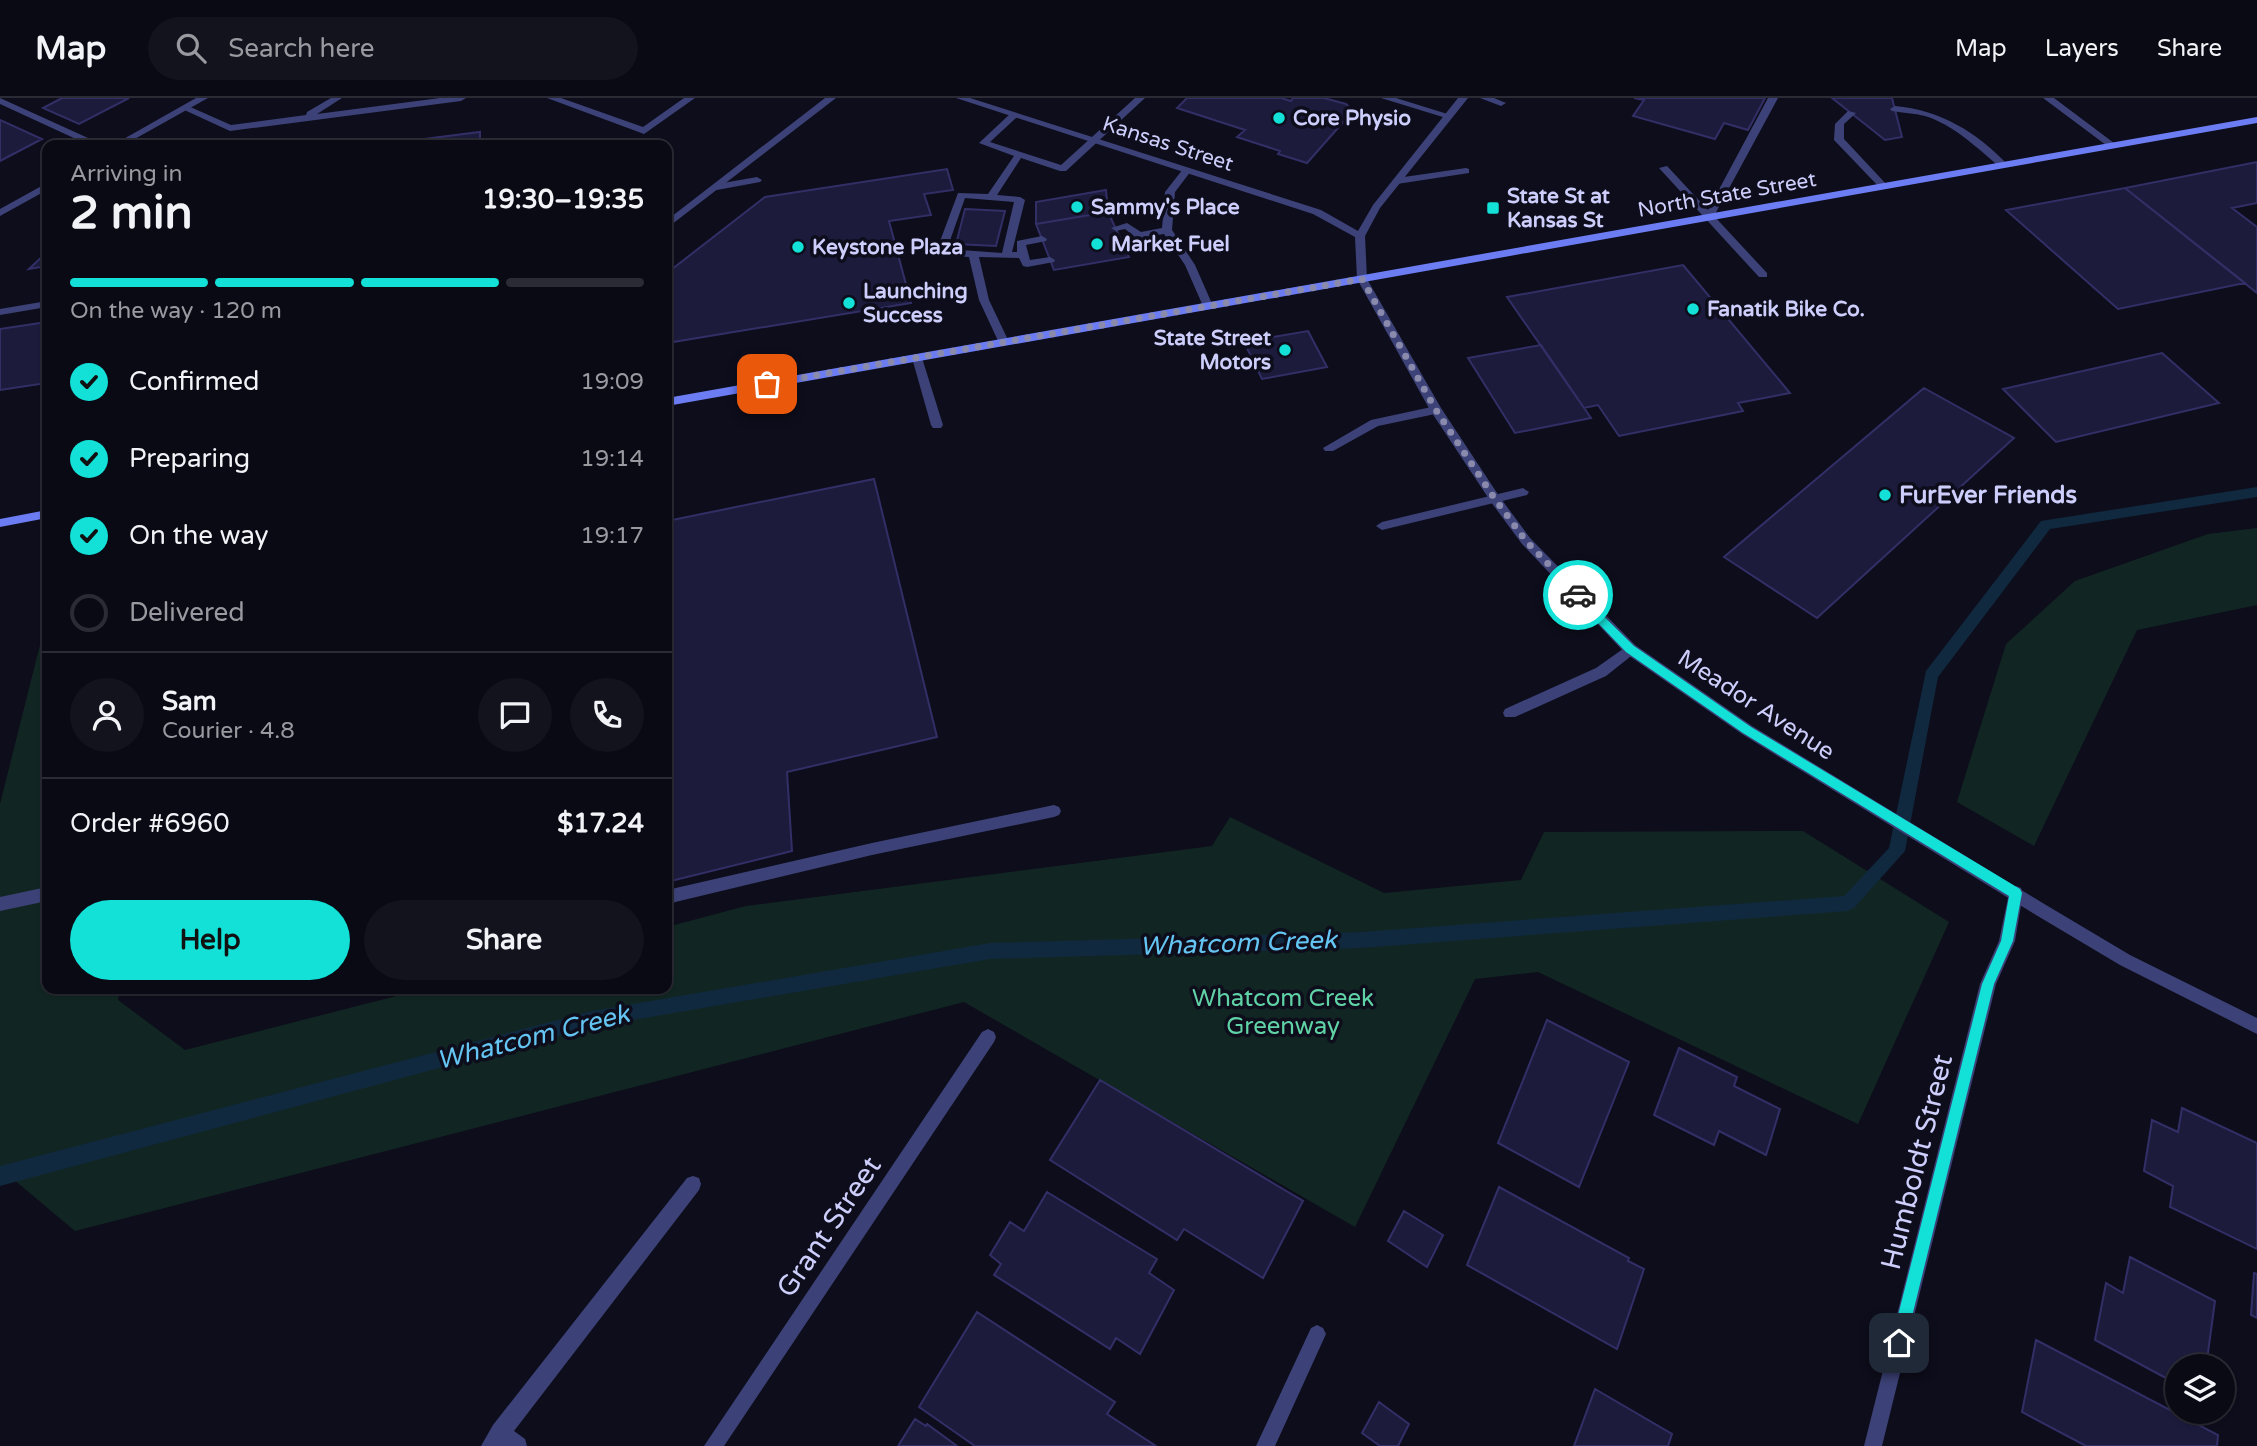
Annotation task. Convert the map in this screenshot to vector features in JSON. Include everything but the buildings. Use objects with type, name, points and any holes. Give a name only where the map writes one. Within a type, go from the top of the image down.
[{"type":"main road","name":"North State Street","points":[[672,401],[2257,120]]},
{"type":"main road","points":[[0,523],[42,515]]},
{"type":"street","points":[[127,140],[203,98]]},
{"type":"street","points":[[302,119],[337,98]]},
{"type":"street","points":[[185,108],[230,128],[461,98]]},
{"type":"street","points":[[552,98],[644,131],[690,98]]},
{"type":"street","points":[[672,221],[831,98]]},
{"type":"street","name":"Kansas Street","points":[[961,98],[1317,212],[1360,236]]},
{"type":"street","points":[[1014,115],[984,143],[1063,169],[1140,98]]},
{"type":"street","points":[[1386,98],[1448,116]]},
{"type":"street","points":[[1362,279],[1360,236],[1376,207],[1463,98]]},
{"type":"street","points":[[1485,98],[1501,103]]},
{"type":"street","points":[[1709,217],[1773,98]]},
{"type":"street","points":[[2048,98],[2113,146]]},
{"type":"street","points":[[0,101],[85,140]]},
{"type":"street","points":[[1895,109],[1911,109],[1943,118],[2003,165]]},
{"type":"street","points":[[1851,113],[1842,118],[1838,125],[1839,140],[1884,187]]},
{"type":"street","points":[[991,197],[1019,155]]},
{"type":"street","points":[[1664,169],[1763,275]]},
{"type":"street","points":[[1186,171],[1170,192],[1167,230],[1190,265],[1208,306]]},
{"type":"street","points":[[1397,181],[1466,172]]},
{"type":"street","points":[[717,187],[757,180]]},
{"type":"street","points":[[0,213],[42,189]]},
{"type":"street","points":[[1006,256],[1020,200],[961,195],[941,252],[1006,256],[1022,254]]},
{"type":"street","points":[[1116,228],[1127,226],[1139,234],[1167,230]]},
{"type":"street","points":[[1125,248],[1138,246],[1139,234]]},
{"type":"street","points":[[1042,239],[1021,243],[1022,254],[1027,264],[1050,260]]},
{"type":"street","points":[[973,254],[984,300],[1004,342]]},
{"type":"street","name":"Meador Avenue","points":[[1362,279],[1436,410],[1495,499],[1526,541],[1630,649],[1747,730],[2125,960],[2257,1027]]},
{"type":"street","points":[[0,312],[42,305]]},
{"type":"street","points":[[917,358],[937,425]]},
{"type":"street","points":[[1329,448],[1375,423],[1436,410]]},
{"type":"street","points":[[1382,526],[1522,492]]},
{"type":"street","points":[[1510,713],[1601,673],[1630,649]]},
{"type":"street","points":[[672,896],[872,849],[1054,811]]},
{"type":"street","name":"Humboldt Street","points":[[1873,1446],[1988,984],[2007,941],[2016,893]]},
{"type":"street","points":[[0,904],[42,895]]},
{"type":"street","name":"Grant Street","points":[[713,1446],[988,1037]]},
{"type":"street","points":[[518,1446],[495,1439],[693,1184]]},
{"type":"street","points":[[1265,1446],[1317,1334]]},
{"type":"green space","points":[[2257,528],[2257,605],[2137,630],[2034,846],[1957,802],[2006,644],[2075,581],[2208,534]]},
{"type":"green space","name":"Whatcom Creek Greenway","points":[[42,637],[42,994],[119,994],[118,1000],[185,1050],[404,994],[672,994],[672,926],[746,906],[1212,846],[1230,817],[1384,893],[1521,880],[1544,832],[1803,831],[1949,922],[1858,1124],[1538,972],[1475,979],[1355,1227],[964,1002],[75,1231],[0,1168],[0,804]]},
{"type":"waterway","name":"Whatcom Creek","points":[[0,1176],[592,1019],[990,951],[1361,940],[1848,903],[1897,851],[1931,675],[2046,525],[2257,492]]},
{"type":"way so far","points":[[767,384],[1362,279],[1436,410],[1495,499],[1526,541],[1578,595]]},
{"type":"place","name":"Core Physio","points":[[1279,118]]},
{"type":"place","name":"Sammy's Place","points":[[1077,207]]},
{"type":"place","name":"State St at Kansas St","points":[[1493,208]]},
{"type":"place","name":"Market Fuel","points":[[1097,244]]},
{"type":"place","name":"Keystone Plaza","points":[[798,247]]},
{"type":"place","name":"Launching Success","points":[[849,303]]},
{"type":"place","name":"Fanatik Bike Co.","points":[[1693,309]]},
{"type":"place","name":"State Street Motors","points":[[1285,350]]},
{"type":"place","name":"FurEver Friends","points":[[1885,495]]},
{"type":"route","points":[[1578,595],[1630,649],[1747,730],[2016,893],[2007,941],[1997,957],[1988,984],[1899,1343]]}]
